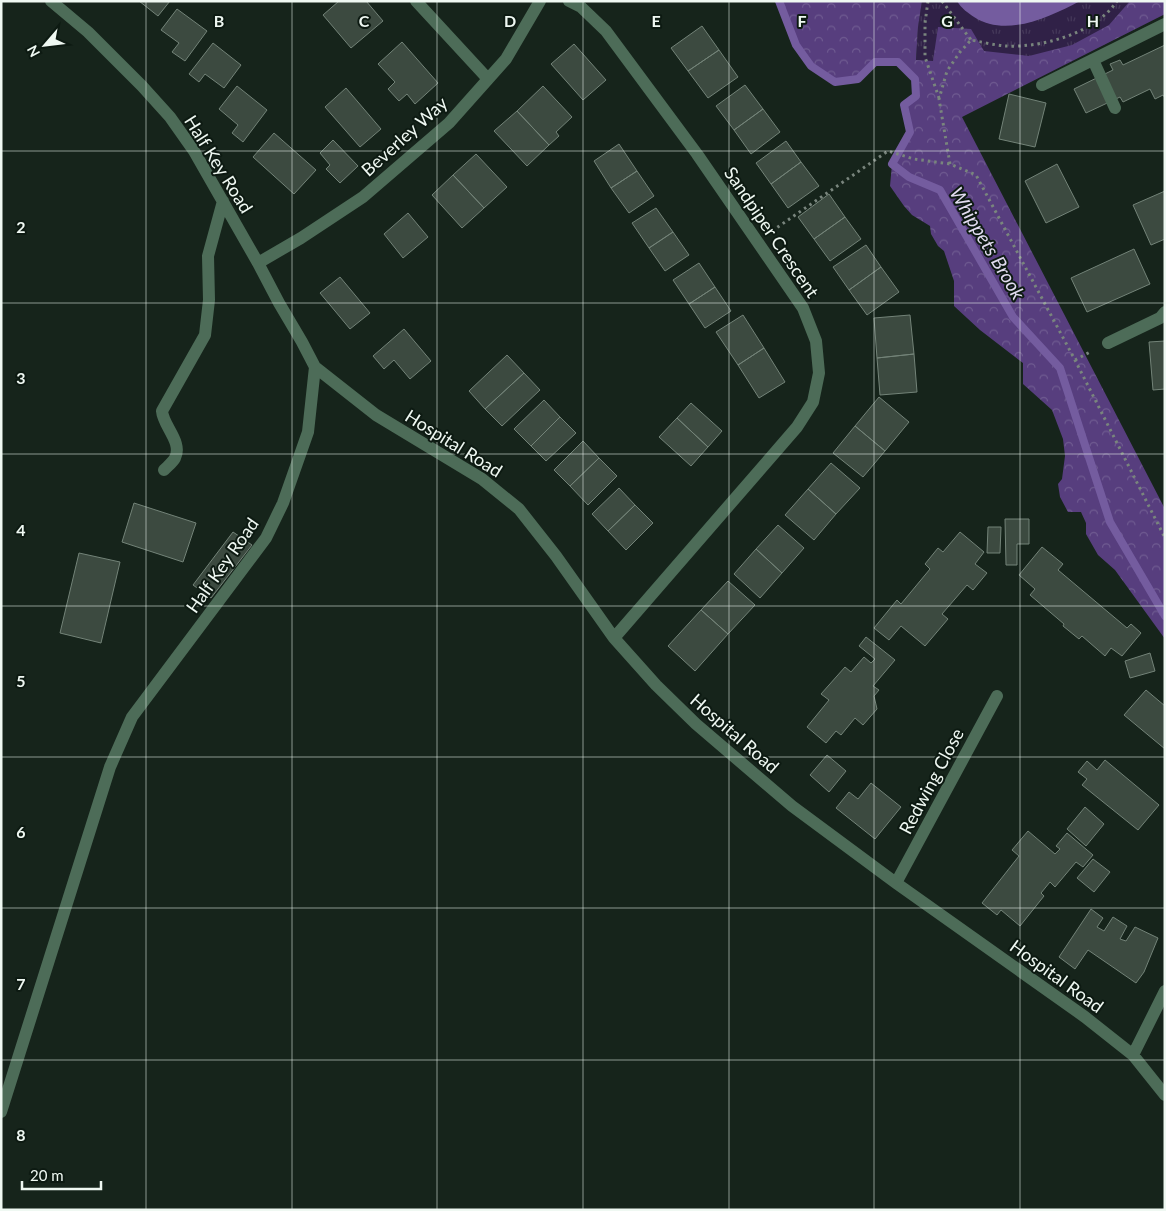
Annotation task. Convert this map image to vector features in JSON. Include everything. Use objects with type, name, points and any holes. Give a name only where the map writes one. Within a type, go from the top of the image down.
[{"type":"street","name":"Half Key Road","points":[[1,1112],[110,767],[132,717],[266,538],[283,503],[308,432],[315,367],[194,151],[170,118],[88,32],[51,1]]},
{"type":"street","points":[[416,1],[488,79]]},
{"type":"street","name":"Beverley Way","points":[[258,263],[301,238],[363,197],[448,122],[506,59],[540,1]]},
{"type":"street","name":"Sandpiper Crescent","points":[[569,1],[581,7],[606,31],[698,154],[804,308],[816,341],[820,374],[813,402],[797,427],[614,638]]},
{"type":"street","points":[[1042,85],[1165,24]]},
{"type":"street","points":[[1093,60],[1115,108]]},
{"type":"street","points":[[164,470],[175,458],[177,451],[162,411],[206,335],[209,300],[208,256],[223,201]]},
{"type":"street","points":[[1108,343],[1160,318],[1165,312]]},
{"type":"street","name":"Hospital Road","points":[[315,367],[376,415],[482,479],[519,509],[556,556],[614,638],[656,685],[696,724],[792,806],[896,883],[1078,1012],[1133,1055],[1165,1094]]},
{"type":"street","name":"Redwing Close","points":[[896,883],[997,696]]},
{"type":"street","points":[[1133,1055],[1165,991]]},
{"type":"path","points":[[928,1],[924,23],[925,56],[939,99],[950,164]]},
{"type":"path","points":[[942,1],[970,40],[1006,46],[1040,45],[1068,37],[1090,25],[1113,7],[1117,1]]},
{"type":"path","points":[[939,99],[947,71],[970,40]]},
{"type":"path","points":[[758,241],[888,151],[914,159],[950,164],[976,175],[1070,352],[1165,538]]},
{"type":"green space","points":[[779,1],[922,1],[916,60],[933,61],[938,27],[971,29],[984,51],[1029,56],[1072,45],[1109,25],[1130,1],[1165,1],[1165,14],[962,117],[1165,509],[1165,639],[1115,570],[1098,555],[1086,534],[1086,523],[1081,512],[1068,512],[1060,497],[1058,484],[1062,479],[1065,456],[1063,439],[1052,410],[1023,384],[1023,363],[980,330],[954,306],[954,281],[944,251],[938,246],[931,234],[930,226],[912,215],[890,186],[892,164],[910,132],[904,105],[916,96],[915,79],[898,62],[875,62],[858,79],[835,82],[811,66],[796,45]]},
{"type":"green space","points":[[922,1],[1165,1],[1165,14],[962,116],[915,79],[918,26]]},
{"type":"shaded area","points":[[957,1],[1080,1],[1042,19],[1028,23],[1000,26],[974,17]]},
{"type":"building","points":[[139,1],[170,1],[158,16]]},
{"type":"building","points":[[339,1],[366,1],[383,21],[351,48],[323,15]]},
{"type":"building","points":[[177,9],[207,31],[185,61],[172,52],[179,43],[161,30]]},
{"type":"building","points":[[702,26],[719,50],[688,71],[671,48]]},
{"type":"building","points":[[402,42],[438,83],[415,104],[407,94],[399,101],[388,89],[395,82],[378,64]]},
{"type":"building","points":[[213,43],[241,65],[224,88],[205,74],[199,82],[189,74]]},
{"type":"building","points":[[574,44],[606,80],[583,100],[551,64]]},
{"type":"building","points":[[1165,45],[1165,98],[1163,95],[1155,99],[1150,89],[1123,102],[1120,97],[1086,113],[1074,89],[1113,70],[1110,64],[1120,60],[1123,65]]},
{"type":"building","points":[[719,50],[738,77],[708,98],[688,71]]},
{"type":"building","points":[[745,85],[763,109],[734,130],[716,106]]},
{"type":"building","points":[[237,86],[267,110],[243,142],[232,133],[238,125],[219,109]]},
{"type":"building","points":[[543,86],[572,117],[556,132],[559,136],[549,145],[517,111]]},
{"type":"building","points":[[346,88],[381,129],[360,147],[325,107]]},
{"type":"building","points":[[1009,94],[1046,103],[1035,147],[999,139]]},
{"type":"building","points":[[763,109],[780,132],[751,154],[734,130]]},
{"type":"building","points":[[517,111],[549,145],[527,166],[494,131]]},
{"type":"building","points":[[274,133],[316,170],[294,194],[253,157]]},
{"type":"building","points":[[333,140],[358,166],[340,183],[326,169],[330,165],[320,153]]},
{"type":"building","points":[[786,141],[801,162],[771,184],[756,163]]},
{"type":"building","points":[[619,144],[637,171],[611,188],[594,161]]},
{"type":"building","points":[[476,154],[507,187],[484,208],[453,175]]},
{"type":"building","points":[[801,162],[819,186],[788,208],[771,184]]},
{"type":"building","points":[[1057,164],[1079,207],[1046,223],[1025,181]]},
{"type":"building","points":[[637,171],[654,196],[629,213],[611,188]]},
{"type":"building","points":[[453,175],[484,208],[462,228],[432,195]]},
{"type":"building","points":[[1165,191],[1165,239],[1151,245],[1133,205]]},
{"type":"building","points":[[829,194],[845,217],[814,239],[798,217]]},
{"type":"building","points":[[656,208],[673,232],[649,248],[632,223]]},
{"type":"building","points":[[408,213],[428,237],[403,258],[384,234]]},
{"type":"building","points":[[845,217],[861,239],[830,261],[814,239]]},
{"type":"building","points":[[673,232],[689,255],[665,271],[649,248]]},
{"type":"building","points":[[866,245],[881,267],[849,290],[833,267]]},
{"type":"building","points":[[1134,249],[1150,284],[1087,312],[1071,278]]},
{"type":"building","points":[[699,263],[715,287],[689,304],[673,280]]},
{"type":"building","points":[[881,267],[899,292],[867,315],[849,290]]},
{"type":"building","points":[[340,277],[370,313],[350,329],[320,293]]},
{"type":"building","points":[[715,287],[731,311],[705,328],[689,304]]},
{"type":"building","points":[[743,315],[764,348],[738,365],[716,332]]},
{"type":"building","points":[[910,315],[914,354],[877,358],[874,318]]},
{"type":"building","points":[[404,329],[431,361],[410,379],[394,360],[384,369],[373,356]]},
{"type":"building","points":[[1165,341],[1165,389],[1153,390],[1149,342]]},
{"type":"building","points":[[764,348],[785,382],[759,398],[738,365]]},
{"type":"building","points":[[914,354],[917,392],[880,395],[877,358]]},
{"type":"building","points":[[507,355],[524,373],[485,409],[469,391]]},
{"type":"building","points":[[524,373],[540,390],[502,426],[485,409]]},
{"type":"building","points":[[879,397],[909,422],[885,451],[855,426]]},
{"type":"building","points":[[544,400],[560,417],[531,446],[514,429]]},
{"type":"building","points":[[691,403],[722,431],[708,447],[677,418]]},
{"type":"building","points":[[560,417],[576,433],[546,461],[531,446]]},
{"type":"building","points":[[677,418],[708,447],[691,466],[659,437]]},
{"type":"building","points":[[855,426],[885,451],[863,477],[833,453]]},
{"type":"building","points":[[583,441],[599,458],[570,486],[554,470]]},
{"type":"building","points":[[599,458],[617,476],[588,505],[570,486]]},
{"type":"building","points":[[831,463],[860,488],[836,514],[808,489]]},
{"type":"building","points":[[619,488],[635,505],[608,531],[592,514]]},
{"type":"building","points":[[808,489],[836,514],[814,540],[785,515]]},
{"type":"building","points":[[134,503],[196,523],[183,562],[122,542]]},
{"type":"building","points":[[635,505],[653,523],[626,550],[608,531]]},
{"type":"building","points":[[1005,519],[1029,519],[1029,544],[1017,544],[1017,565],[1006,565]]},
{"type":"building","points":[[778,525],[804,548],[782,573],[756,549]]},
{"type":"building","points":[[988,527],[1001,527],[1000,553],[987,553]]},
{"type":"building","points":[[233,532],[252,545],[211,598],[193,585]]},
{"type":"building","points":[[960,532],[984,552],[975,564],[987,573],[973,590],[967,585],[942,614],[948,619],[925,646],[901,626],[889,640],[874,628],[897,600],[901,604],[930,569],[925,564],[938,548],[943,552]]},
{"type":"building","points":[[1042,547],[1063,564],[1058,570],[1127,628],[1131,624],[1141,633],[1122,656],[1111,648],[1105,656],[1082,636],[1079,639],[1030,595],[1035,589],[1019,575]]},
{"type":"building","points":[[756,549],[782,573],[760,598],[734,574]]},
{"type":"building","points":[[79,553],[120,562],[101,643],[60,633]]},
{"type":"building","points":[[728,581],[755,605],[728,634],[701,610]]},
{"type":"building","points":[[701,610],[728,634],[695,671],[668,646]]},
{"type":"building","points":[[866,637],[895,660],[873,686],[879,690],[874,696],[877,709],[863,725],[855,718],[841,735],[836,731],[826,743],[807,727],[829,700],[821,694],[845,667],[851,672],[864,657],[871,663],[875,659],[859,646]]},
{"type":"building","points":[[1150,653],[1155,671],[1130,678],[1125,661]]},
{"type":"building","points":[[1146,690],[1165,706],[1165,749],[1124,715]]},
{"type":"building","points":[[827,755],[846,771],[829,792],[810,775]]},
{"type":"building","points":[[1105,760],[1159,805],[1138,830],[1082,785],[1087,779],[1078,772],[1087,761],[1097,770]]},
{"type":"building","points":[[871,783],[901,807],[875,839],[836,808],[849,792],[858,799]]},
{"type":"building","points":[[1085,807],[1104,824],[1086,846],[1067,829]]},
{"type":"building","points":[[1028,831],[1055,854],[1060,849],[1056,846],[1067,833],[1093,855],[1083,867],[1076,862],[1055,887],[1050,882],[1041,893],[1044,896],[1020,926],[1001,910],[997,915],[982,903],[1019,856],[1012,850]]},
{"type":"building","points":[[1093,859],[1110,872],[1094,892],[1077,878]]},
{"type":"building","points":[[1091,909],[1103,918],[1097,927],[1104,931],[1113,917],[1127,926],[1120,939],[1126,941],[1135,927],[1158,938],[1144,972],[1136,983],[1088,950],[1075,969],[1059,957]]},
{"type":"waterway","name":"Whippets Brook","points":[[779,1],[796,45],[811,66],[835,82],[858,79],[875,62],[898,62],[915,79],[916,96],[904,105],[910,132],[892,164],[909,177],[940,190],[1013,317],[1060,368],[1110,522],[1165,616]]}]
